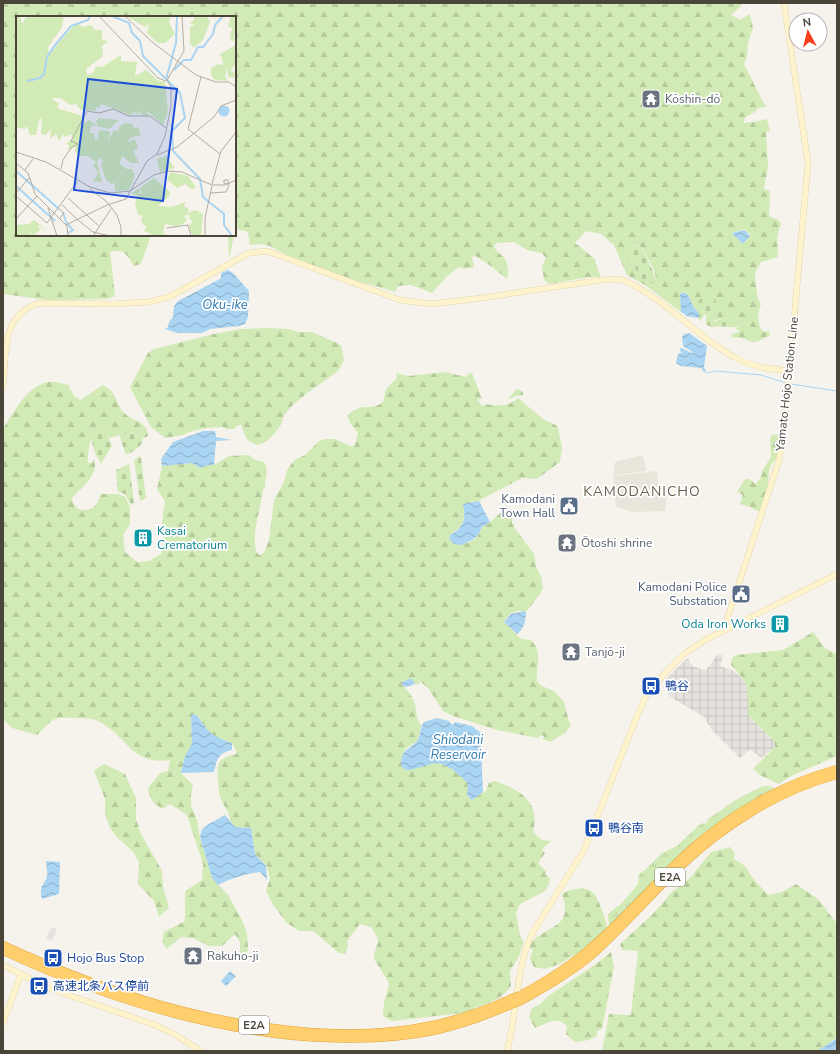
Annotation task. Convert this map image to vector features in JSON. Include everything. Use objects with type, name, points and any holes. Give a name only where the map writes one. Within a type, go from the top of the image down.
[{"type":"highway","name":"E2A","points":[[3,945],[87,981],[144,1001],[206,1017],[273,1028],[339,1033],[364,1033],[411,1029],[432,1025],[465,1017],[516,1000],[556,974],[588,950],[691,849],[729,820],[780,791],[812,777],[837,769]]},
{"type":"highway","name":"E2A","points":[[3,951],[86,986],[143,1006],[205,1023],[273,1034],[339,1039],[370,1039],[411,1035],[458,1025],[560,979],[610,939],[678,869],[723,832],[751,813],[778,798],[837,775]]},
{"type":"street","name":"Yamato Hojo Station Line","points":[[724,629],[779,460],[788,383],[808,163],[784,3]]},
{"type":"street","points":[[3,387],[6,333],[11,320],[28,306],[39,303],[117,304],[156,300],[169,297],[249,253],[267,251],[400,300],[431,304],[601,280],[619,279],[635,285],[737,359],[748,364],[789,371]]},
{"type":"street","points":[[507,1051],[518,981],[528,943],[533,932],[584,850],[629,733],[646,696],[665,673],[683,655],[705,640],[724,629],[837,574]]},
{"type":"street","points":[[3,965],[48,988],[155,1025],[174,1034],[201,1051]]},
{"type":"street","points":[[3,1023],[21,974]]},
{"type":"shaded area","points":[[642,455],[646,471],[613,475],[615,462]]},
{"type":"shaded area","points":[[657,471],[659,491],[667,494],[665,511],[632,512],[616,507],[613,476]]},
{"type":"shaded area","points":[[720,654],[723,656],[720,666],[738,674],[745,682],[748,692],[748,715],[774,741],[775,747],[761,758],[750,749],[740,758],[711,729],[704,717],[669,696],[665,680],[688,658],[692,666],[704,670],[707,669],[716,656]]},
{"type":"shaded area","points":[[52,927],[57,929],[52,941],[46,938]]},
{"type":"green space","points":[[3,3],[742,3],[740,7],[731,15],[740,20],[750,14],[753,28],[748,43],[747,56],[744,64],[767,107],[758,108],[755,112],[745,117],[744,123],[767,119],[770,131],[766,132],[768,167],[764,189],[770,191],[769,216],[781,223],[777,237],[778,257],[761,262],[756,271],[755,278],[758,299],[761,304],[759,311],[759,323],[761,329],[764,332],[769,331],[770,335],[757,342],[731,337],[732,334],[741,331],[735,329],[739,327],[737,321],[731,321],[723,317],[722,319],[715,320],[710,324],[712,327],[706,325],[706,315],[707,316],[713,306],[716,305],[697,308],[705,314],[700,321],[689,297],[684,292],[680,295],[681,312],[645,285],[627,275],[614,245],[601,234],[586,231],[575,243],[595,259],[601,277],[589,277],[549,284],[544,280],[542,266],[546,258],[542,253],[527,250],[514,242],[497,243],[494,246],[504,257],[507,264],[507,279],[474,255],[472,258],[474,267],[466,269],[459,267],[447,276],[432,293],[411,285],[398,286],[395,292],[320,273],[270,246],[261,244],[250,245],[248,232],[236,229],[236,16],[16,16],[16,236],[151,236],[141,264],[134,266],[125,253],[119,251],[110,252],[115,296],[107,299],[47,300],[3,294]],"holes":[[[744,229],[751,235],[743,244],[732,233]],[[639,245],[648,258],[656,277],[656,282],[653,283],[644,281],[640,273],[636,271],[634,260],[628,259],[628,255],[633,250],[633,246]]]},
{"type":"green space","points":[[228,236],[234,236],[229,259]]},
{"type":"green space","points":[[639,245],[648,260],[657,282],[648,283],[644,281],[640,273],[636,271],[634,260],[628,259],[628,255],[633,250],[632,247]]},
{"type":"green space","points":[[709,297],[715,299],[716,305],[713,306],[707,316],[697,308],[700,299]]},
{"type":"green space","points":[[723,316],[731,321],[738,321],[738,327],[712,327],[710,323],[722,319]]},
{"type":"green space","points":[[241,329],[288,329],[298,332],[312,332],[341,345],[344,360],[338,371],[292,406],[284,415],[281,425],[267,441],[258,445],[248,440],[241,425],[238,425],[234,429],[226,429],[223,427],[206,428],[183,435],[165,438],[151,427],[130,387],[148,353],[154,349],[214,334]]},
{"type":"green space","points":[[447,372],[467,377],[469,373],[472,373],[482,399],[478,399],[478,401],[482,406],[485,404],[506,404],[518,398],[543,419],[556,425],[558,428],[562,448],[560,462],[537,479],[522,478],[476,502],[463,504],[463,522],[450,534],[449,539],[452,542],[459,544],[470,542],[477,537],[486,524],[506,510],[513,510],[512,523],[534,554],[536,567],[541,576],[543,588],[526,612],[513,612],[504,622],[521,639],[531,640],[535,645],[538,655],[537,682],[554,691],[564,702],[571,726],[565,733],[550,742],[543,739],[544,736],[541,735],[538,738],[497,730],[453,716],[443,711],[428,688],[416,678],[420,683],[415,685],[411,678],[401,683],[414,701],[418,720],[421,725],[419,737],[416,742],[405,749],[401,760],[401,766],[406,770],[435,763],[442,764],[452,769],[468,783],[467,794],[472,800],[483,792],[485,793],[489,783],[495,781],[520,793],[531,805],[534,813],[535,822],[533,832],[542,840],[551,841],[543,848],[542,850],[545,853],[538,863],[546,871],[545,874],[550,879],[550,882],[545,891],[520,904],[516,913],[520,936],[524,942],[519,956],[510,971],[511,985],[508,990],[498,999],[463,1013],[392,1021],[383,1016],[384,1002],[389,985],[374,959],[378,942],[377,937],[371,927],[360,924],[347,941],[348,947],[345,954],[339,953],[313,931],[299,931],[287,923],[273,905],[266,891],[270,879],[267,866],[255,854],[251,828],[235,827],[230,821],[229,814],[219,794],[217,774],[218,765],[225,757],[236,754],[237,752],[232,743],[214,737],[197,715],[193,714],[191,716],[192,744],[185,756],[181,773],[193,785],[191,806],[197,820],[200,838],[212,878],[228,895],[241,918],[247,933],[247,954],[243,957],[240,954],[240,942],[235,934],[222,946],[209,946],[193,938],[181,937],[167,949],[162,942],[164,932],[185,921],[185,891],[202,880],[203,864],[187,815],[170,804],[162,809],[152,800],[150,796],[148,788],[160,773],[168,771],[170,760],[157,761],[138,754],[108,727],[94,719],[55,719],[37,735],[12,728],[3,719],[3,429],[24,398],[38,386],[47,382],[56,382],[68,385],[74,396],[80,400],[103,385],[111,391],[122,411],[142,424],[147,431],[148,436],[145,438],[131,432],[119,434],[118,436],[109,438],[104,427],[98,427],[94,431],[95,434],[91,440],[88,451],[88,463],[92,463],[94,459],[94,470],[89,480],[72,498],[76,507],[85,510],[95,506],[101,494],[118,494],[125,497],[130,507],[130,524],[123,535],[125,552],[137,562],[149,561],[161,554],[164,539],[161,532],[165,501],[157,489],[162,466],[192,463],[200,468],[208,465],[214,465],[229,456],[249,455],[255,460],[264,462],[267,469],[265,488],[263,489],[255,533],[256,549],[259,555],[264,553],[269,540],[274,500],[284,482],[287,470],[296,459],[305,455],[319,441],[325,439],[335,439],[352,447],[355,445],[358,433],[350,422],[348,415],[358,408],[375,406],[383,402],[386,389],[397,378],[396,373],[408,376]]},
{"type":"green space","points":[[518,389],[523,392],[523,395],[507,400],[516,390]]},
{"type":"green space","points":[[100,426],[104,427],[112,446],[101,464],[96,455],[91,439],[95,434],[94,431]]},
{"type":"green space","points":[[129,432],[143,437],[143,440],[138,448],[126,455],[119,434]]},
{"type":"green space","points":[[778,434],[781,439],[776,459],[771,465],[769,471],[768,482],[770,483],[761,511],[759,512],[740,504],[743,495],[737,492],[745,479],[749,479],[756,484],[761,477],[762,471],[771,457],[770,438],[772,435]]},
{"type":"green space","points":[[140,456],[146,498],[140,501],[134,460]]},
{"type":"green space","points":[[129,464],[134,503],[131,505],[125,494],[118,492],[116,470]]},
{"type":"green space","points":[[813,632],[825,648],[837,654],[837,756],[791,776],[779,784],[760,775],[753,769],[775,747],[774,741],[748,715],[747,687],[742,677],[731,665],[732,658],[736,655],[783,650]]},
{"type":"green space","points":[[104,764],[125,774],[136,798],[136,819],[141,834],[162,871],[163,887],[169,908],[159,917],[154,901],[138,884],[139,862],[134,853],[116,836],[110,828],[105,813],[105,799],[94,771]]},
{"type":"green space","points":[[763,786],[777,789],[682,854],[664,870],[609,927],[608,914],[622,903],[638,884],[639,874],[662,853],[677,846],[699,825],[703,823],[706,824],[708,819],[739,798]]},
{"type":"green space","points":[[730,847],[735,853],[734,859],[745,866],[752,877],[768,895],[782,892],[796,884],[819,900],[837,924],[837,1037],[818,1051],[602,1051],[609,1014],[631,1015],[638,951],[622,950],[620,944],[652,915],[671,893],[690,878],[711,852]]},
{"type":"green space","points":[[582,888],[591,891],[597,898],[608,929],[587,948],[557,965],[545,969],[534,967],[530,959],[533,949],[528,949],[533,941],[554,927],[564,916],[565,907],[562,895],[568,891]]},
{"type":"green space","points":[[611,952],[614,967],[602,1029],[597,1031],[597,1036],[589,1040],[575,1042],[566,1034],[567,1026],[560,1021],[552,1021],[535,1028],[529,1017],[532,1008],[539,1005],[547,997]]},
{"type":"water","points":[[744,230],[750,236],[743,244],[732,233]]},
{"type":"water","name":"Oku-ike","points":[[228,270],[233,273],[249,291],[248,317],[245,324],[210,329],[202,333],[177,333],[165,329],[168,327],[169,322],[173,317],[174,306],[178,301],[218,280],[221,278],[221,273]]},
{"type":"water","points":[[682,292],[687,294],[698,313],[698,318],[687,316],[681,312],[680,295]]},
{"type":"water","points":[[689,333],[707,346],[704,367],[706,372],[704,372],[701,368],[681,366],[676,363],[678,354],[682,353],[679,349],[682,348],[693,354],[683,346],[682,337],[684,334]]},
{"type":"water","points":[[203,431],[215,431],[216,437],[232,440],[216,441],[214,465],[208,465],[200,468],[192,463],[162,466],[161,459],[173,442]]},
{"type":"water","points":[[479,501],[490,522],[482,527],[478,535],[472,540],[461,545],[454,544],[449,539],[450,535],[459,529],[463,522],[463,504]]},
{"type":"water","points":[[524,611],[526,612],[526,618],[521,630],[517,634],[504,622],[511,614]]},
{"type":"water","points":[[411,678],[415,683],[413,685],[405,687],[401,683]]},
{"type":"water","points":[[191,715],[197,715],[204,726],[215,736],[232,743],[232,750],[227,751],[219,757],[214,772],[181,773],[185,756],[192,744]]},
{"type":"water","name":"Shiodani Reservoir","points":[[437,718],[449,721],[453,725],[455,722],[472,726],[481,733],[483,792],[472,800],[467,795],[468,783],[452,769],[442,764],[435,763],[410,770],[406,770],[401,766],[401,760],[405,751],[417,741],[424,722]]},
{"type":"water","points":[[225,815],[235,827],[251,828],[255,854],[266,866],[267,880],[260,872],[228,880],[218,885],[212,878],[200,837],[202,829]]},
{"type":"water","points":[[46,861],[60,862],[59,894],[42,899],[41,889],[47,877]]},
{"type":"water","points":[[230,971],[236,976],[226,986],[221,981]]},
{"type":"water","points":[[837,1038],[837,1051],[818,1051],[819,1050]]},
{"type":"waterway","points":[[705,371],[707,373],[716,371],[761,375],[786,383]]},
{"type":"waterway","points":[[791,384],[837,391]]},
{"type":"place","name":"Kōshin-dō","points":[[651,99]]},
{"type":"place","name":"Kamodani Town Hall","points":[[569,506]]},
{"type":"place","name":"Kasai Crematorium","points":[[143,538]]},
{"type":"place","name":"Ōtoshi shrine","points":[[567,543]]},
{"type":"place","name":"Kamodani Police Substation","points":[[741,594]]},
{"type":"place","name":"Oda Iron Works","points":[[780,624]]},
{"type":"place","name":"Tanjō-ji","points":[[571,652]]},
{"type":"place","name":"鴨谷","points":[[651,686]]},
{"type":"place","name":"鴨谷南","points":[[594,828]]},
{"type":"place","name":"Rakuho-ji","points":[[193,956]]},
{"type":"place","name":"Hojo Bus Stop","points":[[53,958]]},
{"type":"place","name":"高速北条バス停前","points":[[39,986]]},
{"type":"district","name":"KAMODANICHO","points":[[642,491]]}]
